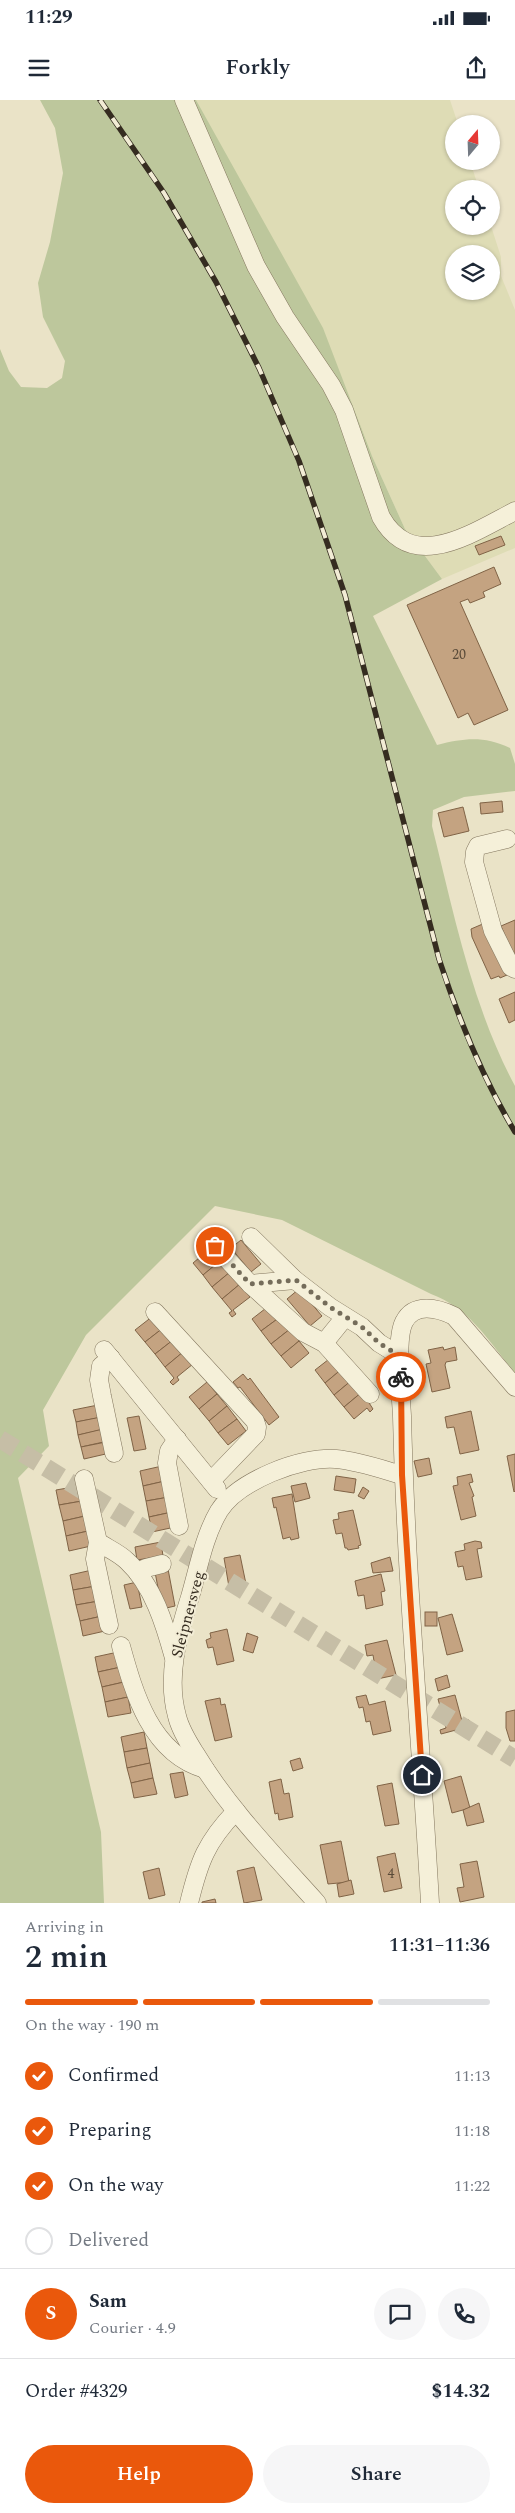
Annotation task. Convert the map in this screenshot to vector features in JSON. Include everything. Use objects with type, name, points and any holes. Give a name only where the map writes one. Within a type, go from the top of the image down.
[{"type":"street","points":[[184,100],[256,266],[285,317],[331,385],[344,410],[380,517],[388,531],[413,546],[431,546],[464,537],[515,511]]},
{"type":"street","points":[[507,839],[478,846],[474,862],[493,931],[511,967],[515,970]]},
{"type":"street","points":[[251,1237],[296,1280],[345,1317],[362,1327],[379,1343],[400,1356]]},
{"type":"street","points":[[215,1246],[250,1284],[303,1332],[324,1343],[370,1394]]},
{"type":"street","points":[[250,1284],[296,1280]]},
{"type":"street","points":[[430,1903],[402,1475],[400,1334],[404,1322],[409,1316],[423,1308],[443,1311],[462,1325],[515,1387]]},
{"type":"street","points":[[156,1312],[255,1421],[258,1428],[256,1434],[211,1481]]},
{"type":"street","points":[[324,1343],[345,1317]]},
{"type":"street","points":[[114,1453],[99,1380],[101,1366],[107,1354],[226,1501]]},
{"type":"street","points":[[177,1439],[169,1451],[167,1464],[180,1526]]},
{"type":"street","name":"Sleipnersveg","points":[[317,1903],[236,1811],[205,1769],[177,1718],[172,1695],[174,1658],[210,1532],[226,1501],[253,1482],[277,1471],[311,1461],[335,1459],[348,1461],[402,1475]]},
{"type":"street","points":[[84,1478],[98,1542],[95,1560],[109,1625]]},
{"type":"street","points":[[98,1542],[125,1560],[138,1573],[147,1586],[174,1658]]},
{"type":"street","points":[[138,1573],[146,1568],[162,1564]]},
{"type":"street","points":[[120,1646],[136,1696],[146,1719],[178,1756],[194,1766],[205,1769]]},
{"type":"street","points":[[189,1903],[205,1849],[216,1832],[236,1811]]},
{"type":"shaded area","points":[[196,100],[450,100],[455,115],[445,115],[445,170],[473,170],[476,180],[445,180],[445,235],[494,235],[497,245],[445,245],[445,300],[500,300],[500,254],[501,276],[515,310],[515,548],[442,579],[405,529],[372,456]]},
{"type":"green space","points":[[40,100],[196,100],[323,328],[372,456],[405,529],[442,579],[373,616],[437,745],[474,739],[492,741],[510,748],[515,764],[515,791],[464,797],[433,810],[432,826],[476,992],[487,1024],[515,1086],[515,1373],[478,1327],[445,1300],[282,1220],[215,1206],[86,1335],[43,1410],[49,1446],[18,1478],[101,1832],[104,1903],[0,1903],[0,349],[9,371],[21,387],[47,388],[62,378],[65,361],[43,317],[38,283],[50,242],[63,173],[55,128]]},
{"type":"building","points":[[501,536],[505,545],[479,555],[475,546]]},
{"type":"building","points":[[494,567],[501,584],[483,592],[485,597],[470,603],[468,599],[460,602],[508,710],[474,725],[468,713],[458,718],[407,605]]},
{"type":"building","points":[[502,801],[503,812],[481,814],[480,803]]},
{"type":"building","points":[[463,807],[469,831],[444,837],[438,813]]},
{"type":"building","points":[[515,920],[515,956],[514,957],[501,926]]},
{"type":"building","points":[[485,923],[507,975],[500,978],[499,976],[491,979],[472,937],[471,929]]},
{"type":"building","points":[[515,992],[515,1020],[509,1023],[499,999]]},
{"type":"building","points":[[241,1240],[261,1264],[251,1272],[231,1248]]},
{"type":"building","points":[[211,1248],[221,1260],[203,1275],[193,1263]]},
{"type":"building","points":[[221,1260],[230,1272],[212,1287],[203,1275]]},
{"type":"building","points":[[230,1272],[240,1284],[222,1299],[212,1287]]},
{"type":"building","points":[[240,1284],[250,1297],[233,1310],[236,1314],[232,1317],[229,1313],[232,1311],[222,1299]]},
{"type":"building","points":[[299,1289],[322,1316],[310,1326],[287,1299]]},
{"type":"building","points":[[270,1305],[280,1317],[261,1331],[252,1319]]},
{"type":"building","points":[[153,1316],[163,1328],[145,1342],[135,1330]]},
{"type":"building","points":[[280,1317],[290,1329],[271,1344],[261,1331]]},
{"type":"building","points":[[163,1328],[173,1340],[155,1354],[145,1342]]},
{"type":"building","points":[[290,1329],[299,1341],[281,1356],[271,1344]]},
{"type":"building","points":[[173,1340],[183,1352],[165,1367],[155,1354]]},
{"type":"building","points":[[299,1341],[309,1353],[291,1368],[281,1356]]},
{"type":"building","points":[[443,1347],[444,1350],[455,1347],[457,1360],[446,1362],[445,1365],[450,1388],[432,1392],[426,1364],[431,1363],[428,1350]]},
{"type":"building","points":[[183,1352],[193,1364],[177,1377],[179,1380],[173,1385],[170,1382],[174,1378],[165,1367]]},
{"type":"building","points":[[333,1356],[343,1368],[325,1383],[315,1370]]},
{"type":"building","points":[[343,1368],[352,1380],[334,1395],[325,1383]]},
{"type":"building","points":[[243,1374],[248,1380],[250,1378],[279,1417],[269,1425],[240,1387],[238,1388],[233,1382]]},
{"type":"building","points":[[352,1380],[362,1392],[344,1407],[334,1395]]},
{"type":"building","points":[[207,1382],[217,1394],[199,1409],[189,1397]]},
{"type":"building","points":[[362,1392],[373,1409],[370,1412],[367,1408],[354,1419],[344,1407]]},
{"type":"building","points":[[217,1394],[227,1406],[209,1421],[199,1409]]},
{"type":"building","points":[[98,1405],[103,1417],[76,1422],[73,1410]]},
{"type":"building","points":[[227,1406],[237,1419],[218,1433],[209,1421]]},
{"type":"building","points":[[471,1411],[479,1450],[460,1454],[454,1427],[447,1428],[445,1417]]},
{"type":"building","points":[[139,1416],[146,1449],[134,1451],[127,1418]]},
{"type":"building","points":[[101,1417],[105,1429],[78,1435],[76,1422]]},
{"type":"building","points":[[237,1419],[246,1431],[228,1445],[218,1433]]},
{"type":"building","points":[[103,1429],[108,1441],[81,1447],[78,1435]]},
{"type":"building","points":[[106,1442],[110,1453],[84,1459],[81,1447]]},
{"type":"building","points":[[515,1454],[515,1491],[514,1492],[507,1456]]},
{"type":"building","points":[[429,1458],[432,1474],[418,1477],[414,1461]]},
{"type":"building","points":[[162,1466],[165,1481],[143,1486],[140,1471]]},
{"type":"building","points":[[471,1474],[473,1482],[469,1483],[474,1496],[472,1497],[476,1516],[461,1520],[453,1486],[458,1485],[457,1477]]},
{"type":"building","points":[[336,1476],[356,1479],[354,1493],[334,1490]]},
{"type":"building","points":[[165,1481],[169,1497],[146,1501],[143,1486]]},
{"type":"building","points":[[306,1483],[310,1498],[295,1502],[291,1486]]},
{"type":"building","points":[[79,1486],[82,1501],[59,1505],[56,1490]]},
{"type":"building","points":[[363,1487],[369,1491],[364,1499],[358,1496]]},
{"type":"building","points":[[292,1494],[299,1538],[291,1540],[290,1537],[283,1539],[276,1507],[274,1508],[272,1498]]},
{"type":"building","points":[[169,1497],[172,1512],[149,1517],[146,1501]]},
{"type":"building","points":[[82,1501],[85,1516],[63,1521],[59,1505]]},
{"type":"building","points":[[353,1510],[361,1545],[358,1546],[359,1548],[348,1550],[345,1548],[342,1533],[336,1534],[333,1520],[339,1519],[338,1513]]},
{"type":"building","points":[[172,1512],[175,1527],[152,1532],[149,1517]]},
{"type":"building","points":[[85,1516],[88,1531],[66,1536],[63,1521]]},
{"type":"building","points":[[88,1531],[91,1546],[69,1551],[66,1536]]},
{"type":"building","points":[[475,1541],[481,1542],[482,1548],[477,1549],[482,1577],[466,1580],[463,1566],[458,1567],[455,1552],[465,1550],[464,1544]]},
{"type":"building","points":[[161,1542],[163,1556],[137,1560],[135,1547]]},
{"type":"building","points":[[240,1555],[246,1584],[229,1587],[224,1558]]},
{"type":"building","points":[[390,1557],[393,1571],[373,1573],[371,1563]]},
{"type":"building","points":[[168,1569],[175,1606],[162,1609],[155,1572]]},
{"type":"building","points":[[92,1570],[96,1586],[73,1590],[70,1575]]},
{"type":"building","points":[[381,1574],[385,1591],[381,1592],[383,1605],[366,1609],[364,1595],[358,1596],[355,1581]]},
{"type":"building","points":[[137,1582],[142,1607],[130,1609],[124,1585]]},
{"type":"building","points":[[96,1586],[99,1601],[76,1605],[73,1590]]},
{"type":"building","points":[[99,1601],[102,1616],[80,1621],[76,1605]]},
{"type":"building","points":[[425,1612],[437,1612],[437,1626],[425,1626]]},
{"type":"building","points":[[452,1614],[463,1651],[447,1655],[438,1618]]},
{"type":"building","points":[[102,1616],[105,1631],[83,1636],[80,1621]]},
{"type":"building","points":[[227,1629],[234,1661],[217,1665],[213,1647],[208,1648],[206,1640],[211,1638],[210,1633]]},
{"type":"building","points":[[247,1633],[258,1637],[253,1653],[243,1650]]},
{"type":"building","points":[[387,1640],[396,1675],[377,1679],[373,1655],[367,1656],[365,1645]]},
{"type":"building","points":[[118,1652],[121,1667],[98,1672],[95,1657]]},
{"type":"building","points":[[121,1667],[124,1682],[102,1687],[98,1672]]},
{"type":"building","points":[[447,1675],[450,1687],[438,1691],[435,1679]]},
{"type":"building","points":[[124,1682],[128,1697],[105,1702],[102,1687]]},
{"type":"building","points":[[366,1695],[369,1705],[385,1701],[391,1731],[373,1735],[370,1721],[366,1722],[363,1707],[359,1708],[356,1697]]},
{"type":"building","points":[[455,1695],[462,1721],[469,1720],[471,1726],[441,1734],[440,1730],[446,1728],[438,1699]]},
{"type":"building","points":[[128,1697],[131,1713],[108,1717],[105,1702]]},
{"type":"building","points":[[220,1698],[221,1705],[225,1704],[232,1737],[215,1741],[205,1701]]},
{"type":"building","points":[[515,1710],[515,1741],[510,1741],[506,1728],[506,1712]]},
{"type":"building","points":[[144,1732],[147,1748],[124,1752],[121,1737]]},
{"type":"building","points":[[147,1748],[150,1763],[127,1768],[124,1752]]},
{"type":"building","points":[[300,1758],[303,1768],[293,1771],[290,1761]]},
{"type":"building","points":[[150,1763],[153,1778],[131,1783],[127,1768]]},
{"type":"building","points":[[183,1772],[188,1795],[175,1798],[170,1774]]},
{"type":"building","points":[[461,1776],[470,1808],[452,1813],[444,1781]]},
{"type":"building","points":[[153,1778],[157,1794],[134,1798],[131,1783]]},
{"type":"building","points":[[281,1779],[284,1794],[289,1793],[293,1817],[279,1820],[278,1813],[275,1814],[269,1782]]},
{"type":"building","points":[[392,1783],[399,1824],[385,1826],[377,1786]]},
{"type":"building","points":[[479,1803],[484,1822],[467,1826],[463,1810]]},
{"type":"building","points":[[341,1841],[349,1882],[328,1884],[320,1845]]},
{"type":"building","points":[[395,1853],[402,1888],[384,1892],[377,1857]]},
{"type":"building","points":[[477,1861],[484,1897],[460,1902],[457,1888],[464,1887],[460,1864]]},
{"type":"building","points":[[254,1867],[262,1900],[244,1903],[237,1871]]},
{"type":"building","points":[[159,1868],[165,1895],[149,1899],[143,1872]]},
{"type":"building","points":[[351,1880],[354,1894],[339,1897],[337,1884]]},
{"type":"building","points":[[215,1899],[216,1903],[202,1903],[202,1902]]},
{"type":"tunnel","points":[[0,1439],[515,1759]]},
{"type":"railway","points":[[100,100],[164,193],[216,282],[259,368],[299,461],[345,595],[439,959],[472,1048],[515,1132]]},
{"type":"way so far","points":[[215,1246],[250,1284],[296,1280],[330,1307],[362,1327],[379,1343],[400,1356],[401,1377]]},
{"type":"route","points":[[401,1377],[402,1475],[422,1775]]}]
